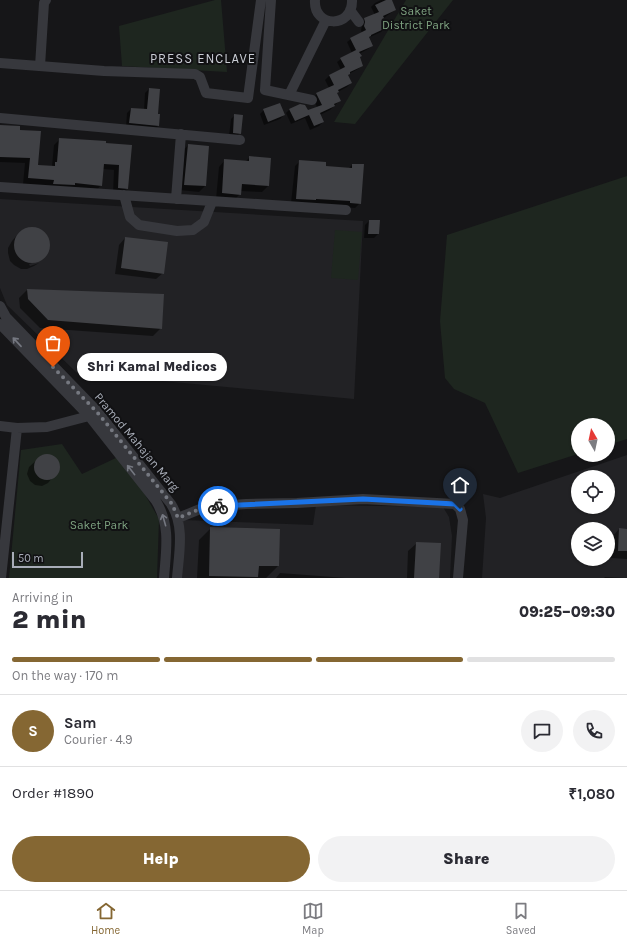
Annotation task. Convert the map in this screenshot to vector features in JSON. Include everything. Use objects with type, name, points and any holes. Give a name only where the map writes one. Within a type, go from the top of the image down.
[{"type":"street","points":[[40,66],[44,3],[46,0]]},
{"type":"street","points":[[0,63],[104,71],[196,74],[200,77],[206,93],[248,98],[261,0]]},
{"type":"street","points":[[271,0],[265,90],[312,100]]},
{"type":"street","points":[[315,0],[316,11],[319,16],[326,20],[336,22],[342,20],[351,5]]},
{"type":"street","points":[[351,5],[359,22]]},
{"type":"street","points":[[289,95],[326,20]]},
{"type":"street","points":[[0,118],[240,140]]},
{"type":"street","points":[[176,199],[181,134]]},
{"type":"street","points":[[0,187],[346,210]]},
{"type":"street","points":[[124,196],[130,217],[139,225],[177,231],[193,230],[204,222],[212,202]]},
{"type":"street","name":"Pramod Mahajan Marg","points":[[0,306],[6,317],[172,504],[178,518],[180,534],[177,578]]},
{"type":"street","name":"Pramod Mahajan Marg","points":[[0,324],[93,414],[160,508],[165,520],[167,532],[164,578]]},
{"type":"street","points":[[0,426],[17,428],[47,427],[93,414]]},
{"type":"street","points":[[1,578],[3,515],[17,428]]},
{"type":"street","points":[[178,518],[205,507],[246,504],[363,499],[455,504],[460,509],[463,520],[458,578]]},
{"type":"shaded area","points":[[0,199],[363,221],[354,399],[77,373],[7,305],[0,288]]},
{"type":"shaded area","points":[[627,455],[627,578],[482,578],[486,518],[483,494],[500,498],[571,474],[571,514],[615,514],[615,470],[583,470],[606,462],[615,462],[615,459]]},
{"type":"shaded area","points":[[316,505],[443,507],[449,517],[452,536],[450,578],[181,578],[183,520],[313,525]]},
{"type":"green space","points":[[215,0],[221,0],[227,72],[122,66],[119,26]]},
{"type":"green space","name":"Saket District Park","points":[[406,0],[453,0],[355,124],[334,122]]},
{"type":"green space","points":[[627,176],[627,439],[615,443],[615,418],[571,418],[571,456],[518,473],[485,403],[454,389],[445,378],[440,321],[447,235]]},
{"type":"green space","points":[[335,230],[362,232],[358,280],[331,278]]},
{"type":"green space","name":"Saket Park","points":[[62,444],[82,474],[118,457],[140,486],[159,519],[157,578],[9,578],[21,450]]},
{"type":"building","points":[[386,0],[392,0],[396,10],[383,16],[384,18],[382,19],[386,28],[369,37],[373,46],[359,52],[362,56],[360,57],[363,66],[350,72],[348,75],[352,83],[338,90],[339,92],[337,93],[341,101],[334,104],[335,106],[320,113],[324,122],[314,126],[309,115],[295,121],[289,109],[300,104],[305,105],[308,110],[322,105],[316,93],[334,85],[329,75],[345,67],[340,58],[356,50],[350,38],[366,30],[364,26],[364,18],[379,12],[375,5]]},
{"type":"building","points":[[149,88],[160,89],[158,114],[160,114],[159,126],[129,123],[131,108],[147,109]]},
{"type":"building","points":[[280,103],[285,115],[268,122],[263,109]]},
{"type":"building","points":[[234,114],[243,115],[241,134],[233,133]]},
{"type":"building","points":[[0,125],[20,126],[20,130],[41,131],[38,165],[55,166],[55,162],[57,162],[59,138],[106,141],[106,143],[132,145],[128,189],[118,188],[119,165],[104,164],[102,186],[75,183],[75,185],[53,184],[54,180],[28,178],[30,158],[0,157]]},
{"type":"building","points":[[188,144],[209,146],[206,186],[184,185]]},
{"type":"building","points":[[249,156],[271,158],[269,186],[242,184],[241,195],[222,193],[224,159],[249,161]]},
{"type":"building","points":[[299,160],[326,162],[326,166],[352,168],[352,164],[364,164],[361,204],[350,203],[350,201],[296,199]]},
{"type":"building","points":[[369,220],[380,220],[379,234],[368,234]]},
{"type":"building","points":[[36,227],[45,232],[49,238],[49,252],[45,258],[36,263],[28,263],[19,258],[15,252],[14,241],[19,232],[25,228]]},
{"type":"building","points":[[125,237],[168,242],[164,274],[121,268]]},
{"type":"building","points":[[27,289],[164,294],[162,329],[48,320],[28,299]]},
{"type":"building","points":[[47,454],[56,458],[60,467],[56,476],[47,480],[38,476],[34,467],[38,458]]},
{"type":"building","points":[[210,527],[280,529],[279,566],[259,566],[258,577],[209,576]]},
{"type":"building","points":[[619,528],[627,529],[627,551],[618,551]]},
{"type":"building","points":[[416,542],[441,543],[439,578],[414,578]]},
{"type":"way so far","points":[[53,367],[97,412],[172,504],[178,518],[205,507],[218,506]]},
{"type":"place","name":"Shri Kamal Medicos","points":[[53,367]]},
{"type":"district","name":"PRESS ENCLAVE","points":[[203,58]]},
{"type":"route","points":[[218,506],[363,499],[455,504],[460,509]]}]
